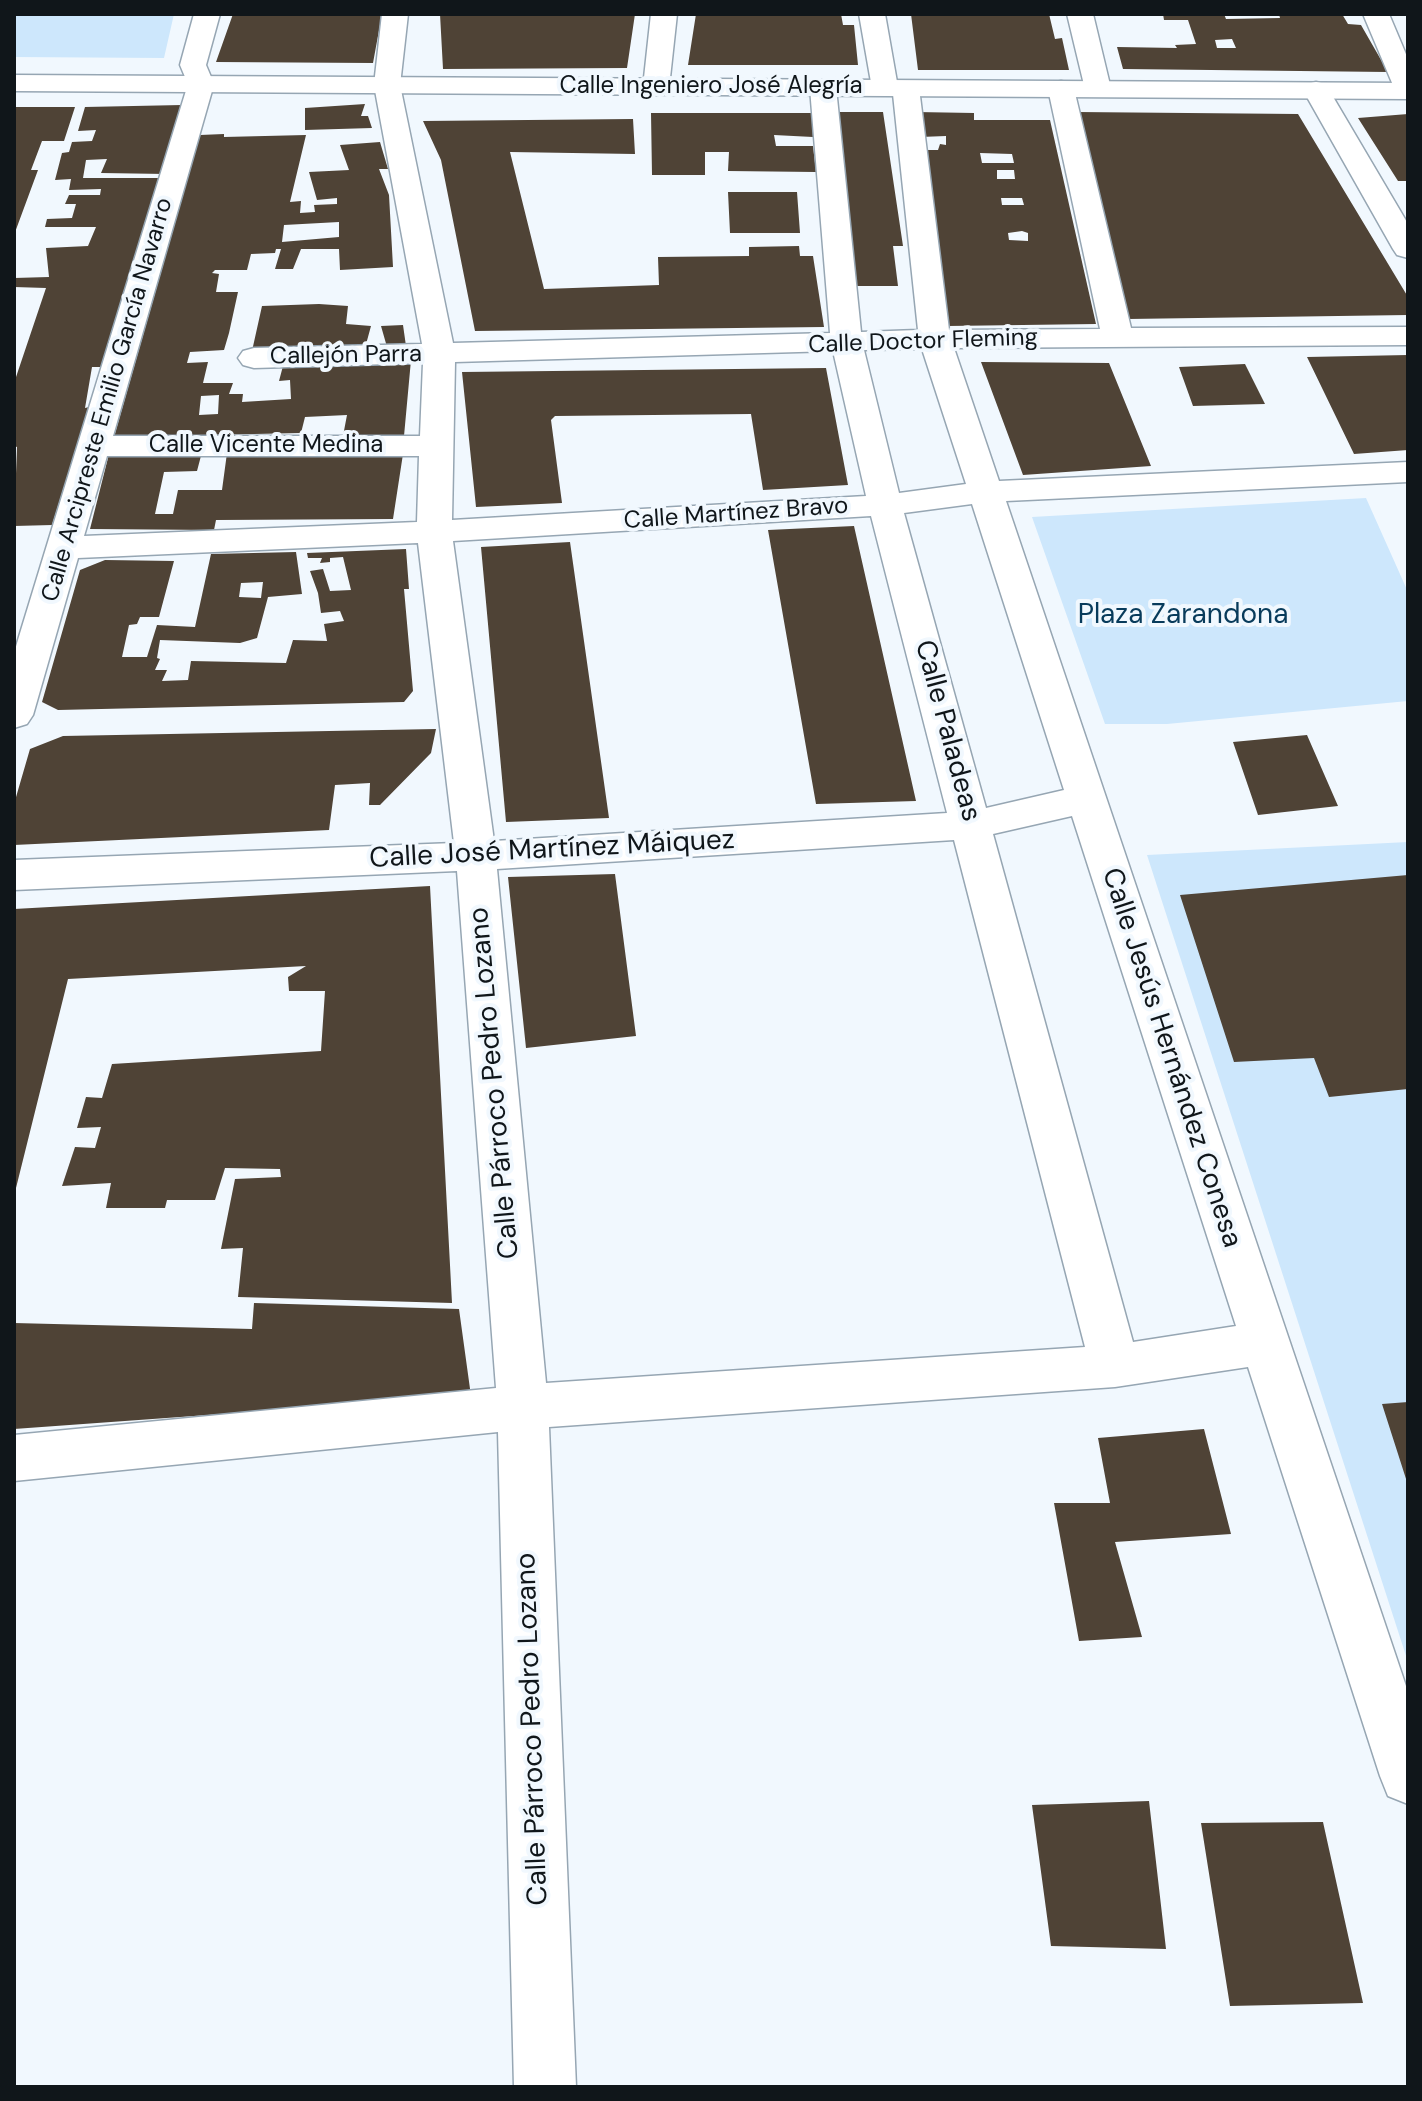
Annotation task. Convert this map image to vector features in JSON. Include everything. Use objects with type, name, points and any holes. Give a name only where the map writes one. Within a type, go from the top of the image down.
[{"type":"street","points":[[201,84],[193,65],[207,14]]},
{"type":"street","name":"Calle Párroco Pedro Lozano","points":[[395,14],[387,85],[439,353],[434,532],[476,856],[523,1407],[545,2087]]},
{"type":"street","points":[[656,87],[664,14]]},
{"type":"street","name":"Calle Jesús Hernández Conesa","points":[[872,14],[895,88],[935,339],[1408,1776]]},
{"type":"street","points":[[1080,14],[1098,89]]},
{"type":"street","points":[[1376,14],[1408,90]]},
{"type":"street","name":"Calle Ingeniero José Alegría","points":[[14,83],[1408,90]]},
{"type":"street","name":"Calle Arcipreste Emilio García Navarro","points":[[14,715],[201,84]]},
{"type":"street","name":"Calle Paladeas","points":[[823,88],[847,344],[885,505],[973,825],[1115,1366]]},
{"type":"street","points":[[1061,89],[1118,338]]},
{"type":"street","points":[[1316,90],[1408,249]]},
{"type":"street","name":"Calle Doctor Fleming","points":[[439,353],[847,344],[935,339],[1408,336]]},
{"type":"street","name":"Callejón Parra","points":[[254,358],[439,353]]},
{"type":"street","name":"Calle Vicente Medina","points":[[94,446],[437,446]]},
{"type":"street","name":"Calle Martínez Bravo","points":[[64,548],[434,532],[885,505],[985,492],[1408,472]]},
{"type":"street","name":"Calle José Martínez Máiquez","points":[[14,875],[476,856],[973,825],[1086,799]]},
{"type":"street","points":[[14,1458],[523,1407],[1115,1366],[1265,1343]]},
{"type":"green space","points":[[14,14],[174,14],[164,58],[14,57]]},
{"type":"green space","name":"Plaza Zarandona","points":[[1366,498],[1408,592],[1408,701],[1167,724],[1105,724],[1032,517]]},
{"type":"green space","points":[[1408,842],[1408,1662],[1147,855]]},
{"type":"building","points":[[233,14],[382,14],[373,63],[216,62]]},
{"type":"building","points":[[440,14],[635,14],[627,68],[443,69]]},
{"type":"building","points":[[696,14],[841,14],[843,25],[854,25],[858,65],[688,65]]},
{"type":"building","points":[[911,14],[1049,14],[1055,39],[1062,38],[1069,70],[918,70]]},
{"type":"building","points":[[1163,14],[1224,14],[1226,19],[1280,18],[1279,14],[1342,14],[1348,24],[1361,25],[1388,72],[1123,69],[1117,47],[1177,48],[1175,45],[1196,44],[1188,20],[1164,20]],"holes":[[[1232,39],[1236,48],[1217,48],[1215,40]]]},
{"type":"building","points":[[365,104],[361,116],[368,116],[372,128],[305,130],[305,108]]},
{"type":"building","points":[[182,105],[166,174],[101,173],[107,159],[86,160],[83,178],[160,178],[104,367],[92,367],[85,408],[89,407],[52,525],[14,526],[17,447],[14,446],[14,383],[46,288],[14,287],[14,278],[49,277],[46,248],[88,246],[96,227],[45,227],[47,219],[72,218],[76,204],[65,204],[69,195],[100,195],[101,189],[69,190],[71,179],[55,180],[62,153],[69,152],[72,142],[92,141],[96,130],[78,131],[85,107]]},
{"type":"building","points":[[14,107],[75,107],[64,141],[42,141],[31,170],[38,170],[14,235]]},
{"type":"building","points":[[835,112],[883,112],[903,246],[893,246],[898,286],[851,286]]},
{"type":"building","points":[[916,112],[974,113],[974,120],[1050,120],[1096,324],[948,326],[924,150],[938,150],[940,144],[946,145],[946,136],[920,137]],"holes":[[[980,153],[1012,154],[1014,163],[982,163]],[[997,170],[1014,170],[1015,179],[997,179]],[[1001,198],[1022,198],[1024,205],[1002,205]],[[1008,233],[1028,233],[1028,241],[1009,240]]]},
{"type":"building","points":[[1077,112],[1298,114],[1408,297],[1408,315],[1128,319]]},
{"type":"building","points":[[651,113],[812,113],[813,137],[774,135],[776,146],[813,146],[816,172],[728,171],[729,152],[705,152],[705,175],[652,175]]},
{"type":"building","points":[[1408,114],[1408,181],[1398,181],[1358,118]]},
{"type":"building","points":[[633,119],[635,154],[510,152],[544,289],[659,285],[658,257],[749,256],[749,247],[799,246],[800,256],[813,256],[824,327],[475,331],[441,160],[423,121]]},
{"type":"building","points":[[200,135],[306,135],[290,202],[301,201],[300,213],[315,212],[314,205],[337,204],[337,198],[317,200],[309,172],[349,170],[340,145],[380,142],[388,169],[379,169],[389,195],[393,267],[340,270],[339,249],[301,249],[293,269],[275,269],[281,249],[276,249],[275,253],[251,254],[247,270],[215,270],[212,273],[219,274],[216,292],[238,292],[224,350],[190,352],[187,363],[208,362],[203,383],[233,383],[229,394],[243,394],[242,402],[291,399],[290,380],[279,381],[283,366],[411,360],[404,436],[343,436],[347,415],[305,417],[301,433],[114,437]],"holes":[[[339,222],[339,237],[282,242],[284,225]],[[219,395],[218,414],[199,415],[201,396]]]},
{"type":"building","points":[[728,192],[797,192],[800,233],[730,233]]},
{"type":"building","points":[[262,306],[348,306],[346,324],[371,326],[365,348],[252,351]]},
{"type":"building","points":[[403,325],[406,346],[387,347],[381,326]]},
{"type":"building","points":[[1408,355],[1408,450],[1354,454],[1307,357]]},
{"type":"building","points":[[981,362],[1109,363],[1151,466],[1023,475]]},
{"type":"building","points":[[1245,364],[1265,404],[1193,406],[1179,367]]},
{"type":"building","points":[[826,368],[848,485],[763,490],[751,414],[555,416],[551,420],[562,503],[476,507],[462,372]]},
{"type":"building","points":[[202,452],[197,471],[164,472],[155,514],[173,514],[178,490],[222,490],[227,453],[403,454],[393,519],[216,520],[214,530],[90,529],[109,454]]},
{"type":"building","points":[[854,526],[916,801],[816,804],[768,530]]},
{"type":"building","points":[[570,542],[609,818],[506,822],[481,547]]},
{"type":"building","points":[[406,549],[409,589],[404,589],[413,691],[404,702],[58,710],[42,702],[80,570],[105,560],[174,561],[159,617],[140,617],[137,624],[129,625],[122,657],[147,657],[157,625],[195,627],[211,554],[296,552],[302,594],[268,597],[257,638],[240,643],[160,640],[157,658],[160,659],[155,670],[167,670],[162,681],[188,680],[191,661],[286,663],[293,640],[327,641],[324,624],[344,621],[340,611],[321,613],[310,571],[323,569],[330,591],[351,590],[343,557],[320,563],[322,558],[308,558],[307,553]],"holes":[[[263,582],[261,598],[239,597],[241,583]]]},
{"type":"building","points":[[436,729],[431,753],[380,805],[369,805],[370,783],[335,785],[329,830],[14,845],[14,804],[30,749],[63,736]]},
{"type":"building","points":[[1307,735],[1338,806],[1258,815],[1233,742]]},
{"type":"building","points":[[615,874],[636,1036],[526,1048],[508,877]]},
{"type":"building","points":[[1408,875],[1408,1089],[1329,1097],[1314,1058],[1234,1062],[1180,895]]},
{"type":"building","points":[[430,886],[452,1303],[238,1297],[243,1248],[221,1249],[235,1179],[281,1177],[280,1169],[225,1168],[215,1200],[167,1200],[165,1208],[106,1208],[111,1183],[62,1186],[75,1147],[95,1148],[101,1127],[77,1128],[86,1097],[102,1098],[112,1064],[321,1051],[325,991],[289,991],[288,977],[306,966],[68,979],[14,1196],[14,909]]},
{"type":"building","points":[[254,1303],[459,1309],[471,1396],[14,1429],[14,1323],[252,1329]]},
{"type":"building","points":[[1408,1402],[1408,1482],[1407,1482],[1382,1404]]},
{"type":"building","points":[[1204,1429],[1231,1534],[1115,1542],[1142,1637],[1079,1641],[1054,1503],[1110,1503],[1098,1438]]},
{"type":"building","points":[[1149,1801],[1166,1949],[1051,1946],[1032,1805]]},
{"type":"building","points":[[1323,1822],[1363,2003],[1230,2006],[1201,1823]]}]
